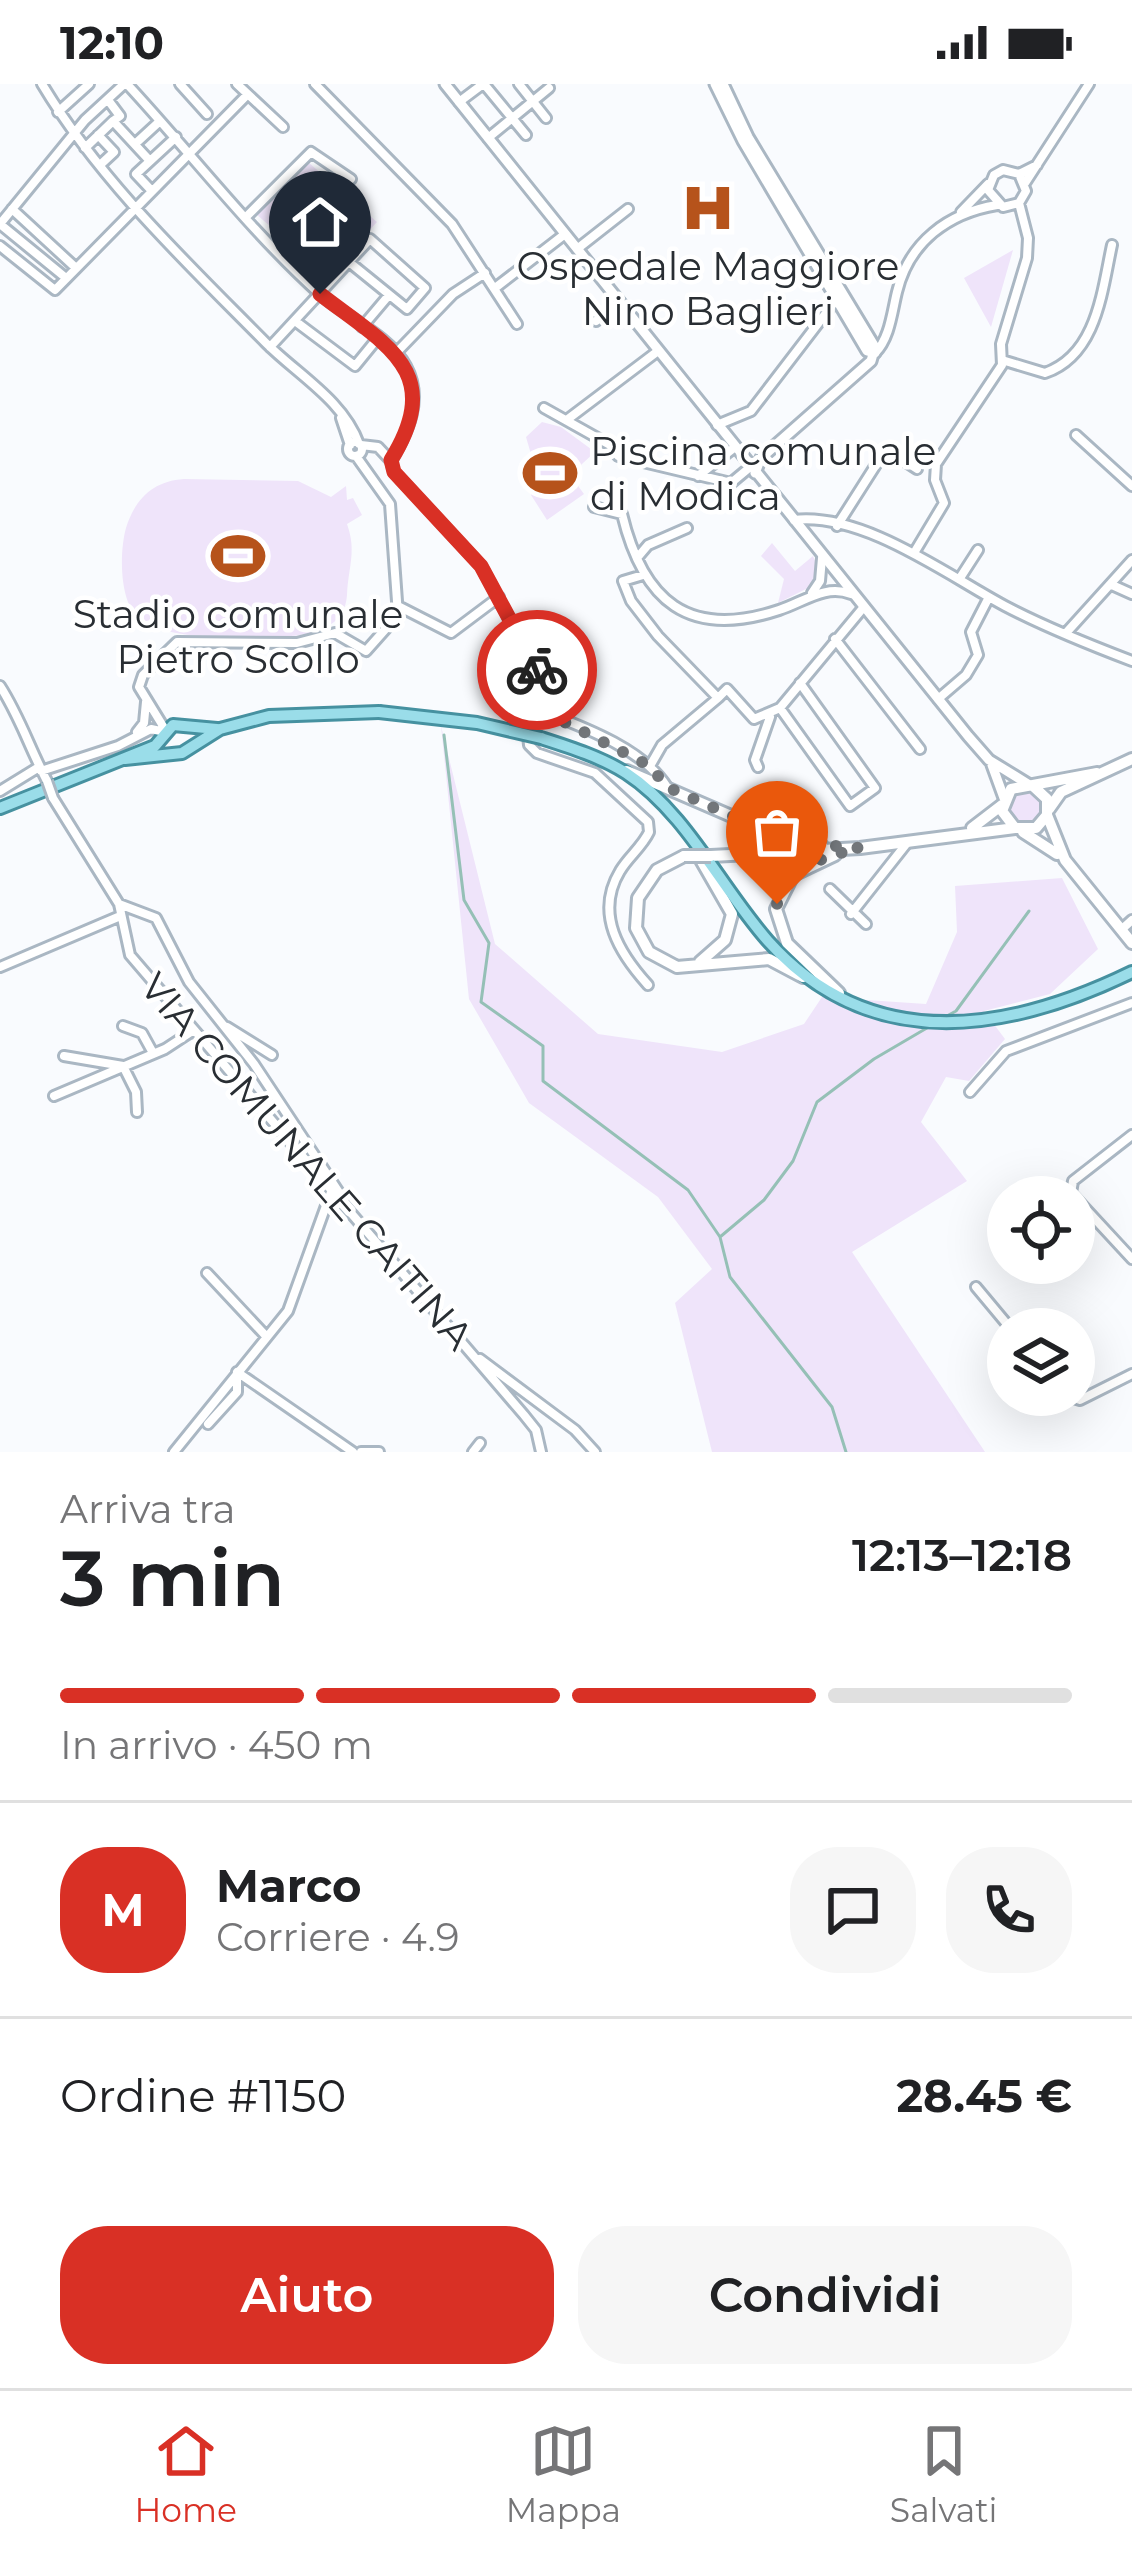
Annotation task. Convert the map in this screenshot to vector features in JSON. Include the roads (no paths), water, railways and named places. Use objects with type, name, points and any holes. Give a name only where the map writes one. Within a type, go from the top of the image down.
[{"type":"main road","points":[[0,808],[125,759],[183,726],[220,729],[298,713],[379,712],[477,723],[541,738],[766,831],[843,848]]},
{"type":"main road","points":[[183,726],[192,745]]},
{"type":"main road","points":[[125,759],[177,753],[220,729]]},
{"type":"main road","points":[[165,734],[177,753]]},
{"type":"main road","points":[[1132,759],[1061,792],[1036,828],[860,848],[684,856],[657,870],[642,887],[636,909],[643,945],[667,964],[686,967],[770,959],[838,993],[905,1018],[976,1023],[1036,1013],[1132,973]]},
{"type":"main road","points":[[621,769],[650,791],[768,941],[794,965],[838,993]]},
{"type":"main road","points":[[960,835],[1016,786],[1097,773]]},
{"type":"main road","points":[[1030,785],[1043,793],[1065,860],[1132,943]]},
{"type":"main road","points":[[1003,802],[1017,829],[1065,860]]},
{"type":"main road","points":[[682,830],[731,914],[719,948],[686,967]]},
{"type":"main road","points":[[838,993],[787,943],[777,904],[787,881],[802,868],[860,848]]},
{"type":"street","points":[[42,84],[73,134],[136,206],[270,347],[339,411],[390,504],[400,607],[366,651],[335,633],[297,643],[177,642],[143,674],[140,693],[165,734]]},
{"type":"street","points":[[72,84],[79,94]]},
{"type":"street","points":[[58,112],[89,84]]},
{"type":"street","points":[[66,278],[0,224],[73,134],[126,84],[320,294],[397,352],[412,381],[413,408],[409,431],[391,460]]},
{"type":"street","points":[[180,84],[207,114]]},
{"type":"street","points":[[237,84],[283,127]]},
{"type":"street","points":[[315,84],[439,209],[517,324]]},
{"type":"street","points":[[445,84],[938,699],[989,760],[1030,785]]},
{"type":"street","points":[[458,102],[483,84],[526,135]]},
{"type":"street","points":[[519,84],[546,118]]},
{"type":"street","points":[[719,84],[836,300],[867,351],[878,346]]},
{"type":"street","points":[[914,553],[944,503],[935,480],[936,464],[1002,360],[1001,344],[1027,258],[1028,238],[1018,203],[1022,179],[1089,84]]},
{"type":"street","points":[[488,138],[549,88]]},
{"type":"street","points":[[0,246],[55,290],[247,95]]},
{"type":"street","points":[[85,148],[120,116],[108,100]]},
{"type":"street","points":[[113,121],[151,161]]},
{"type":"street","points":[[135,144],[161,121]]},
{"type":"street","points":[[98,135],[114,152],[100,165]]},
{"type":"street","points":[[152,190],[136,174],[176,137]]},
{"type":"street","points":[[247,216],[311,152],[351,179]]},
{"type":"street","points":[[544,408],[568,418],[618,456],[731,482],[752,471],[878,346],[911,259],[935,230],[956,217],[998,171],[1022,179]]},
{"type":"street","points":[[988,184],[1000,206],[1021,221]]},
{"type":"street","points":[[956,217],[1018,203]]},
{"type":"street","points":[[577,249],[628,209]]},
{"type":"street","points":[[10,212],[79,265]]},
{"type":"street","points":[[495,289],[565,234]]},
{"type":"street","points":[[270,347],[370,239],[425,288],[407,309],[349,262]]},
{"type":"street","points":[[1002,360],[1045,373],[1074,355],[1094,320],[1112,245]]},
{"type":"street","points":[[810,248],[878,346]]},
{"type":"street","points":[[397,352],[453,294],[485,273]]},
{"type":"street","points":[[362,327],[389,295]]},
{"type":"street","points":[[717,425],[751,411],[836,300]]},
{"type":"street","points":[[596,321],[620,302]]},
{"type":"street","points":[[295,321],[355,366],[377,339]]},
{"type":"street","points":[[568,418],[658,352]]},
{"type":"street","points":[[1076,435],[1132,486]]},
{"type":"street","points":[[357,448],[378,446],[401,482],[463,543],[499,597],[541,678],[547,713]]},
{"type":"street","points":[[697,476],[735,447]]},
{"type":"street","points":[[837,526],[886,449],[917,469]]},
{"type":"street","points":[[742,458],[761,458]]},
{"type":"street","points":[[593,507],[622,514],[643,575],[664,601],[704,618],[762,614],[807,598],[836,575]]},
{"type":"street","points":[[793,520],[837,526],[914,553],[989,596],[1132,661]]},
{"type":"street","points":[[637,558],[648,545],[687,528]]},
{"type":"street","points":[[960,578],[978,550]]},
{"type":"street","points":[[822,558],[823,586]]},
{"type":"street","points":[[1066,633],[1132,560]]},
{"type":"street","points":[[643,575],[624,578],[631,601],[718,698]]},
{"type":"street","points":[[1112,585],[1132,594]]},
{"type":"street","points":[[823,586],[851,594]]},
{"type":"street","points":[[938,699],[967,675],[978,655],[970,632],[989,596]]},
{"type":"street","points":[[400,607],[451,633],[499,597]]},
{"type":"street","points":[[758,767],[755,760],[771,716],[863,608]]},
{"type":"street","points":[[836,639],[920,748]]},
{"type":"street","points":[[780,708],[850,806],[875,788],[800,683]]},
{"type":"street","points":[[0,686],[21,717],[26,746],[53,798],[119,904],[156,918],[189,982],[317,1170],[424,1297]]},
{"type":"street","points":[[650,766],[662,745],[727,689],[754,719],[771,716]]},
{"type":"street","points":[[147,703],[183,726]]},
{"type":"street","points":[[123,744],[145,723],[147,703]]},
{"type":"street","points":[[547,713],[650,766],[667,787]]},
{"type":"street","points":[[547,713],[526,727],[529,745],[596,773],[648,822],[644,844],[614,882],[610,901],[616,946],[648,985]]},
{"type":"street","points":[[0,790],[40,769],[123,744],[151,729],[165,734]]},
{"type":"street","points":[[989,760],[1003,802]]},
{"type":"street","points":[[851,914],[907,843]]},
{"type":"street","points":[[830,889],[866,924]]},
{"type":"street","name":"VIA COMUNALE CAITINA","points":[[119,904],[118,917],[130,955],[474,1355],[536,1430],[535,1444],[541,1452]]},
{"type":"street","points":[[0,967],[118,917]]},
{"type":"street","points":[[1121,930],[1132,920]]},
{"type":"street","points":[[970,1093],[1006,1051],[1132,1003]]},
{"type":"street","points":[[220,1024],[272,1055]]},
{"type":"street","points":[[123,1026],[142,1033],[152,1053]]},
{"type":"street","points":[[54,1096],[194,1030]]},
{"type":"street","points":[[64,1057],[123,1066]]},
{"type":"street","points":[[123,1066],[136,1093],[137,1112]]},
{"type":"street","points":[[1132,1136],[1072,1181],[1071,1193],[1132,1259]]},
{"type":"street","points":[[174,1452],[295,1296],[331,1191]]},
{"type":"street","points":[[207,1273],[265,1335]]},
{"type":"street","points":[[976,1287],[994,1308]]},
{"type":"street","points":[[474,1355],[575,1430],[595,1452]]},
{"type":"street","points":[[208,1424],[237,1392],[237,1372]]},
{"type":"street","points":[[237,1372],[357,1452],[379,1452]]},
{"type":"street","points":[[1095,1392],[1132,1374]]},
{"type":"street","points":[[473,1452],[480,1443]]},
{"type":"waterway","points":[[444,735],[464,900],[489,943],[481,1002],[543,1046],[543,1081],[688,1190],[720,1237],[730,1277],[832,1407],[846,1452]]},
{"type":"waterway","points":[[945,1017],[956,1011],[1029,911]]},
{"type":"waterway","points":[[720,1237],[764,1200],[793,1161],[817,1102],[874,1059],[932,1025]]},
{"type":"place","name":"Ospedale Maggiore Nino Baglieri","points":[[708,208]]},
{"type":"place","name":"Piscina comunale di Modica","points":[[550,473]]},
{"type":"place","name":"Stadio comunale Pietro Scollo","points":[[238,556]]}]
